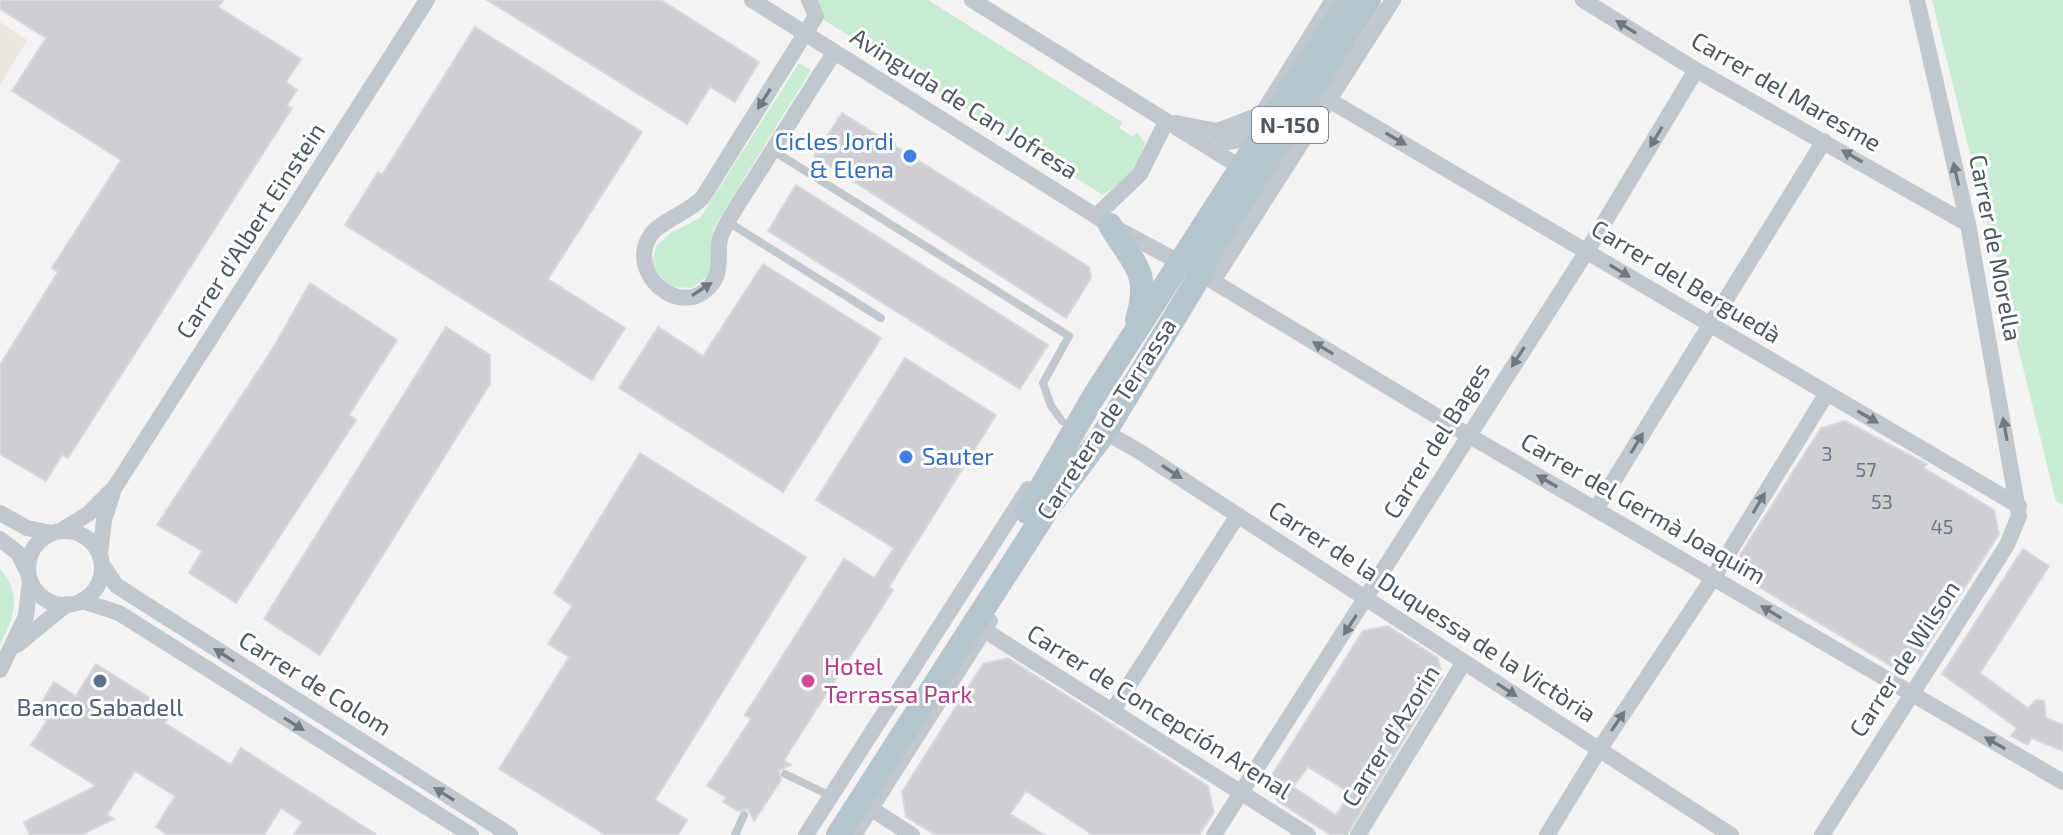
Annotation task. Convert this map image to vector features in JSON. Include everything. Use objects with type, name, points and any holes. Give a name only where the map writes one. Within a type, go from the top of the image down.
[{"type":"main road","name":"Carretera de Terrassa","points":[[822,835],[1052,472],[1060,451],[1130,339],[1349,0]]},
{"type":"main road","name":"Carretera de Terrassa","points":[[838,835],[1049,507],[1105,432],[1207,277],[1369,0]]},
{"type":"main road","points":[[1103,220],[1141,273],[1144,294],[1130,339]]},
{"type":"street","name":"Carrer d'Albert Einstein","points":[[57,532],[88,514],[115,487],[427,0]]},
{"type":"street","name":"Avinguda de Can Jofresa","points":[[752,0],[1103,220],[1207,277]]},
{"type":"street","points":[[809,0],[816,16],[703,197],[688,212],[653,231],[648,238],[644,264],[656,285],[672,297],[683,298],[710,286],[717,275],[720,236],[835,52]]},
{"type":"street","points":[[972,0],[1208,146],[1239,171],[1239,186],[1215,231],[1220,254]]},
{"type":"street","points":[[1166,122],[1217,131],[1262,114],[1333,0]]},
{"type":"street","points":[[1220,254],[1329,100],[1393,0]]},
{"type":"street","name":"Carrer del Maresme","points":[[1583,0],[1696,70],[1968,224]]},
{"type":"street","name":"Carrer de Morella","points":[[1917,0],[1968,224],[2019,506]]},
{"type":"street","name":"Carrer del Bages","points":[[1214,835],[1587,251],[1696,70]]},
{"type":"street","name":"Carrer del Berguedà","points":[[1329,100],[2019,506]]},
{"type":"street","points":[[1208,146],[1235,141],[1274,119]]},
{"type":"street","points":[[1103,220],[1140,174],[1166,122]]},
{"type":"street","points":[[1596,509],[1824,141]]},
{"type":"street","name":"Carrer del Germà Joaquim","points":[[1207,277],[1468,435],[2063,782]]},
{"type":"street","points":[[1547,835],[1599,750],[1713,578],[1827,393]]},
{"type":"street","points":[[854,835],[1105,432]]},
{"type":"street","name":"Carrer de la Duquessa de la Victòria","points":[[1105,432],[1731,835]]},
{"type":"street","points":[[806,835],[1043,467],[1060,451]]},
{"type":"street","name":"Carrer d'Albert Einstein","points":[[101,559],[104,520],[115,487]]},
{"type":"street","name":"Carrer de Wilson","points":[[1822,835],[2015,532],[2019,506]]},
{"type":"street","points":[[0,513],[27,528],[88,538],[101,559],[100,583],[13,649]]},
{"type":"street","points":[[1113,710],[1238,515]]},
{"type":"street","points":[[0,670],[13,649],[28,611],[32,552],[57,532]]},
{"type":"street","points":[[0,539],[18,553],[42,597],[74,603]]},
{"type":"street","name":"Carrer de Colom","points":[[101,559],[116,585],[510,835]]},
{"type":"street","name":"Carrer de Colom","points":[[74,603],[119,613],[471,835]]},
{"type":"street","name":"Carrer de Concepción Arenal","points":[[984,630],[1308,835]]},
{"type":"street","name":"Carrer d'Azorin","points":[[1358,835],[1464,662]]},
{"type":"street","points":[[870,808],[912,835]]},
{"type":"lane","points":[[772,150],[1069,336],[1043,383],[1051,406],[1062,421]]},
{"type":"lane","points":[[728,222],[881,318]]},
{"type":"lane","points":[[785,774],[831,797]]},
{"type":"lane","points":[[735,835],[744,815]]},
{"type":"shaded area","points":[[0,22],[27,40],[0,85]]},
{"type":"green space","points":[[815,0],[928,0],[1122,122],[1119,128],[1133,137],[1137,132],[1145,143],[1139,160],[1124,179],[1103,195],[824,20]]},
{"type":"green space","points":[[1932,0],[2063,0],[2063,505],[2056,501]]},
{"type":"green space","points":[[799,63],[811,70],[713,229],[712,267],[707,276],[692,288],[671,287],[656,271],[653,260],[656,246],[672,232],[700,218]]},
{"type":"green space","points":[[0,569],[12,588],[14,606],[0,645]]},
{"type":"building","points":[[0,0],[223,0],[218,7],[301,59],[286,82],[297,90],[287,105],[292,108],[68,458],[62,455],[46,481],[0,454],[0,365],[58,272],[52,268],[121,160],[12,91],[46,38],[0,9]]},
{"type":"building","points":[[487,0],[661,0],[759,62],[735,102],[710,87],[687,124]]},
{"type":"building","points":[[475,27],[642,132],[548,279],[625,328],[592,380],[345,225],[378,172],[382,175]]},
{"type":"building","points":[[842,113],[1089,267],[1091,278],[1066,318],[814,156]]},
{"type":"building","points":[[796,185],[1048,345],[1020,389],[768,231]]},
{"type":"building","points":[[763,264],[881,338],[783,492],[619,388],[658,327],[703,356]]},
{"type":"building","points":[[310,283],[397,340],[349,415],[356,420],[236,603],[189,573],[202,551],[157,525],[273,348]]},
{"type":"building","points":[[446,327],[490,355],[490,384],[320,655],[264,619]]},
{"type":"building","points":[[905,358],[996,415],[889,587],[893,590],[784,760],[791,765],[779,770],[781,780],[754,821],[748,809],[738,811],[723,802],[726,797],[707,786],[751,719],[745,715],[844,559],[874,578],[894,548],[816,500]]},
{"type":"building","points":[[1845,421],[1927,464],[1924,468],[1994,510],[1999,534],[1918,661],[1893,667],[1747,580],[1740,555],[1821,428]]},
{"type":"building","points":[[640,453],[806,557],[655,800],[687,820],[678,835],[606,835],[499,769],[569,657],[548,644],[572,606],[554,593]]},
{"type":"building","points":[[2023,549],[2049,566],[1980,673],[2028,708],[2036,700],[2044,701],[2046,718],[2063,725],[2063,751],[2031,738],[2028,745],[2011,736],[2017,728],[1942,674]]},
{"type":"building","points":[[1388,626],[1438,658],[1442,677],[1347,835],[1331,835],[1277,801],[1272,775],[1363,631]],"holes":[[[1308,767],[1350,793],[1336,815],[1293,787]]]},
{"type":"building","points":[[1008,658],[1208,786],[1214,812],[1199,835],[1093,835],[1026,791],[1010,814],[1045,835],[936,835],[906,817],[902,792],[983,664]]},
{"type":"building","points":[[96,664],[172,712],[165,723],[231,765],[241,748],[377,835],[294,835],[302,822],[281,808],[264,835],[168,835],[156,827],[175,796],[135,771],[107,815],[114,819],[81,835],[30,835],[24,822],[96,786],[31,745],[47,721],[35,713],[54,682],[76,696]]},
{"type":"place","name":"Cicles Jordi & Elena","points":[[910,156]]},
{"type":"place","name":"Sauter","points":[[906,457]]},
{"type":"place","name":"Banco Sabadell","points":[[100,681]]},
{"type":"place","name":"Hotel Terrassa Park","points":[[808,681]]}]
